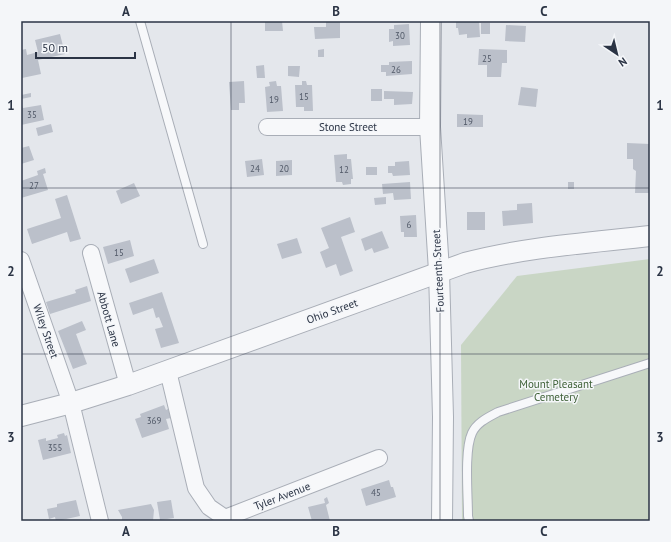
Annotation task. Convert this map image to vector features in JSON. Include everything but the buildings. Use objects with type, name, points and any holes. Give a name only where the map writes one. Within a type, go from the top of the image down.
[{"type":"street","name":"Fourteenth Street","points":[[431,21],[430,127],[439,271],[443,417],[442,521]]},
{"type":"street","name":"Stone Street","points":[[266,127],[430,127]]},
{"type":"street","name":"Ohio Street","points":[[21,416],[71,403],[128,385],[439,271],[465,263],[509,253],[650,236]]},
{"type":"street","name":"Abbott Lane","points":[[91,253],[128,385]]},
{"type":"street","name":"Wiley Street","points":[[21,260],[71,403],[100,521]]},
{"type":"street","name":"Tyler Avenue","points":[[168,371],[196,488],[209,506],[225,518],[379,458]]},
{"type":"lane","points":[[140,21],[203,244]]},
{"type":"lane","points":[[469,521],[468,449],[472,432],[482,422],[498,412],[650,364]]},
{"type":"green space","name":"Mount Pleasant Cemetery","points":[[650,259],[650,521],[462,521],[461,345],[517,276]]}]
